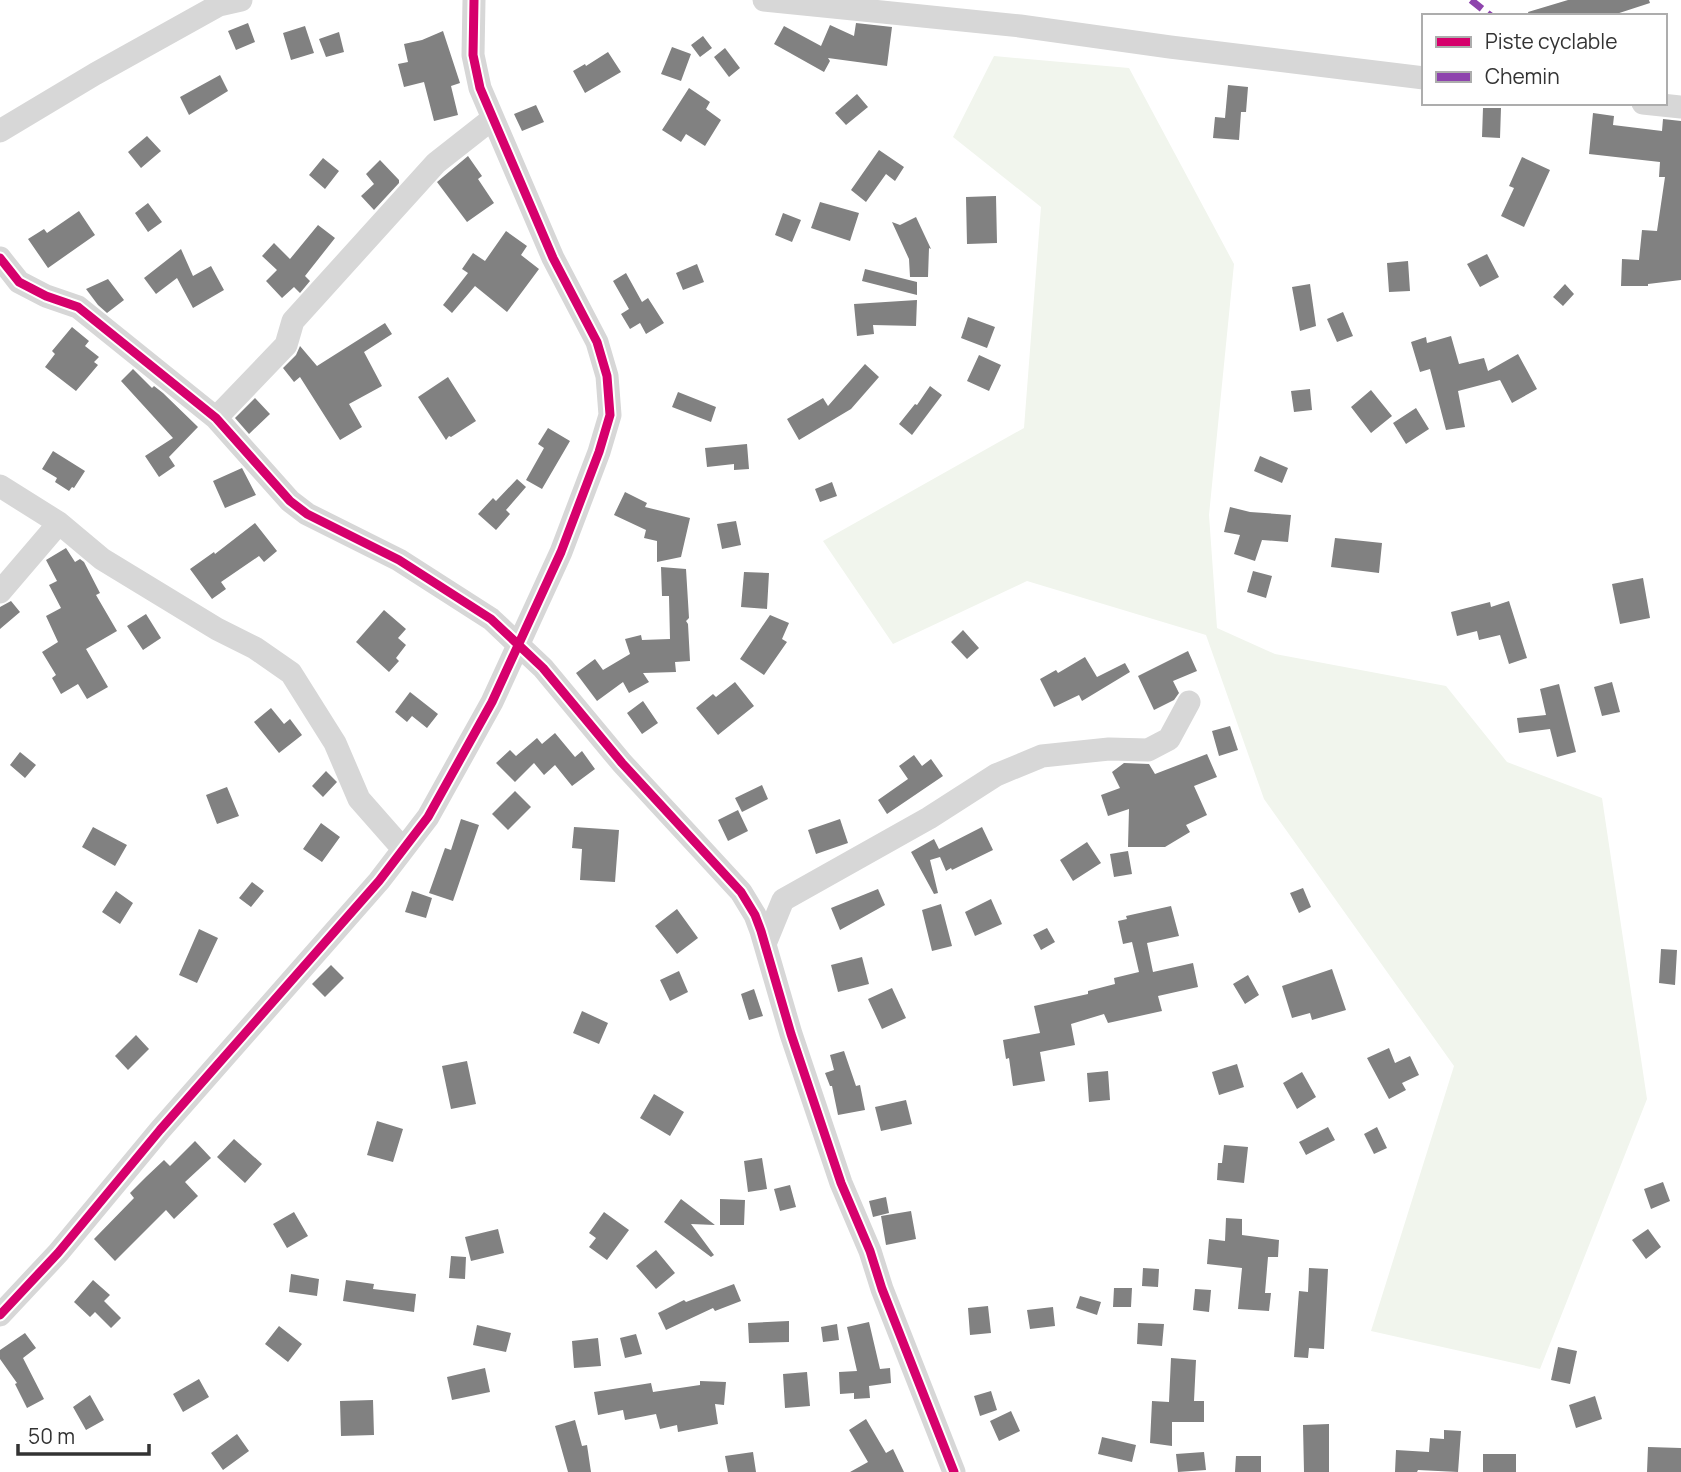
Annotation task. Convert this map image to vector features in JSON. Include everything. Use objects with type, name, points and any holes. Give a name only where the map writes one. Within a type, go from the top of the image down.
[{"type":"street","points":[[0,131],[219,5],[241,0]]},
{"type":"street","points":[[0,1315],[58,1253],[204,1079],[379,881],[434,806],[492,702],[561,551],[599,452],[610,415],[607,376],[597,342],[553,258],[480,88],[473,55],[474,0]]},
{"type":"street","points":[[764,0],[1020,26],[1422,78]]},
{"type":"street","points":[[1662,105],[1681,107]]},
{"type":"street","points":[[216,418],[286,345],[293,321],[395,207],[436,163],[492,119]]},
{"type":"street","points":[[0,258],[19,282],[46,296],[78,307],[216,418],[290,501],[307,514],[399,560],[491,619],[519,644],[581,712],[622,763],[741,892],[755,915],[765,944],[841,1183],[870,1251],[882,1289],[954,1472]]},
{"type":"street","points":[[0,486],[59,523],[102,559],[217,629],[255,648],[291,673],[335,743],[359,799],[403,849]]},
{"type":"street","points":[[0,592],[59,523]]},
{"type":"street","points":[[765,944],[783,900],[929,818],[996,775],[1042,757],[1109,748],[1148,750],[1169,739],[1189,702]]},
{"type":"street","points":[[741,892],[783,900]]},
{"type":"shaded area","points":[[994,56],[1129,68],[1234,264],[1209,515],[1217,628],[1275,654],[1446,686],[1507,762],[1602,798],[1647,1099],[1540,1369],[1371,1331],[1454,1066],[1264,799],[1206,635],[1027,581],[893,644],[823,541],[1024,428],[1041,207],[953,137]]},
{"type":"building","points":[[1568,0],[1649,0],[1650,3],[1616,14],[1528,12]]},
{"type":"building","points":[[248,23],[255,42],[236,50],[228,31]]},
{"type":"building","points":[[856,23],[892,27],[887,66],[828,58],[830,61],[824,72],[774,44],[784,26],[821,46],[830,25],[854,36]]},
{"type":"building","points":[[305,26],[314,53],[291,60],[283,33]]},
{"type":"building","points":[[443,31],[460,83],[451,86],[458,115],[434,121],[424,82],[404,87],[398,64],[408,62],[404,44]]},
{"type":"building","points":[[339,32],[344,52],[326,57],[319,39]]},
{"type":"building","points":[[703,36],[712,48],[700,57],[691,45]]},
{"type":"building","points":[[672,47],[691,54],[681,81],[661,74]]},
{"type":"building","points":[[725,48],[740,68],[729,77],[714,57]]},
{"type":"building","points":[[608,52],[621,72],[585,93],[573,71]]},
{"type":"building","points":[[220,75],[228,91],[189,115],[180,97]]},
{"type":"building","points":[[1228,85],[1248,87],[1246,112],[1241,112],[1239,140],[1213,138],[1215,117],[1225,118]]},
{"type":"building","points":[[689,88],[710,102],[706,109],[721,120],[705,146],[686,134],[681,142],[662,130]]},
{"type":"building","points":[[857,94],[868,107],[846,125],[835,113]]},
{"type":"building","points":[[536,105],[544,122],[522,131],[514,114]]},
{"type":"building","points":[[1483,108],[1501,108],[1500,138],[1482,137]]},
{"type":"building","points":[[1593,113],[1614,116],[1613,125],[1662,131],[1663,119],[1681,121],[1681,280],[1648,286],[1621,286],[1622,259],[1639,260],[1642,230],[1657,231],[1665,177],[1659,177],[1660,162],[1589,154]]},
{"type":"building","points":[[147,136],[161,151],[141,168],[128,152]]},
{"type":"building","points":[[879,150],[904,167],[895,181],[886,174],[866,202],[851,190]]},
{"type":"building","points":[[468,156],[482,176],[478,179],[494,203],[467,222],[437,182]]},
{"type":"building","points":[[1522,157],[1550,170],[1524,227],[1501,216],[1514,188],[1509,186]]},
{"type":"building","points":[[323,158],[339,171],[325,189],[309,175]]},
{"type":"building","points":[[380,160],[399,183],[374,210],[361,196],[374,184],[366,174]]},
{"type":"building","points":[[996,196],[997,243],[967,244],[966,197]]},
{"type":"building","points":[[820,202],[859,213],[850,241],[811,228]]},
{"type":"building","points":[[148,203],[162,222],[148,232],[135,213]]},
{"type":"building","points":[[79,211],[95,235],[48,268],[28,239],[44,229],[47,233]]},
{"type":"building","points":[[783,213],[801,220],[792,242],[775,235]]},
{"type":"building","points":[[916,217],[931,249],[929,248],[928,277],[910,277],[909,259],[892,222],[900,225]]},
{"type":"building","points":[[318,225],[335,238],[305,276],[310,281],[300,293],[294,287],[282,298],[266,281],[277,270],[262,256],[274,243],[290,259]]},
{"type":"building","points":[[506,231],[527,246],[521,255],[539,269],[507,312],[475,286],[452,313],[443,305],[468,273],[462,269],[473,253],[485,261]]},
{"type":"building","points":[[181,249],[193,276],[211,266],[224,290],[193,308],[177,278],[156,294],[144,278]]},
{"type":"building","points":[[1487,254],[1499,277],[1480,287],[1467,264]]},
{"type":"building","points":[[1408,261],[1410,291],[1389,292],[1387,263]]},
{"type":"building","points":[[697,264],[704,282],[683,290],[676,273]]},
{"type":"building","points":[[865,269],[917,282],[917,295],[862,281]]},
{"type":"building","points":[[626,273],[642,302],[648,298],[664,323],[646,334],[640,323],[630,329],[621,314],[629,309],[613,281]]},
{"type":"building","points":[[108,279],[124,300],[107,313],[86,289]]},
{"type":"building","points":[[1310,284],[1316,326],[1300,331],[1292,287]]},
{"type":"building","points":[[1565,284],[1574,294],[1563,306],[1553,297]]},
{"type":"building","points":[[917,300],[916,326],[873,325],[874,334],[857,336],[854,304]]},
{"type":"building","points":[[1343,312],[1353,336],[1337,342],[1327,319]]},
{"type":"building","points":[[968,317],[995,327],[987,348],[961,338]]},
{"type":"building","points":[[385,323],[392,334],[364,352],[382,386],[349,404],[362,427],[340,440],[300,377],[294,382],[283,368],[296,355],[300,346],[317,366]]},
{"type":"building","points":[[72,327],[89,341],[85,346],[99,357],[94,362],[98,365],[76,391],[45,367],[55,354],[52,351]]},
{"type":"building","points":[[1451,336],[1459,364],[1484,358],[1488,371],[1518,354],[1537,389],[1512,403],[1500,380],[1458,391],[1465,427],[1446,430],[1430,369],[1420,372],[1411,342],[1426,337],[1427,343]]},
{"type":"building","points":[[979,355],[1001,365],[989,391],[967,381]]},
{"type":"building","points":[[865,364],[879,377],[851,409],[799,440],[787,419],[823,398],[828,406]]},
{"type":"building","points":[[133,369],[198,427],[169,457],[175,466],[159,477],[145,456],[173,438],[121,381]]},
{"type":"building","points":[[448,377],[476,421],[446,440],[418,397]]},
{"type":"building","points":[[930,386],[942,395],[912,435],[899,424]]},
{"type":"building","points":[[1310,389],[1312,410],[1294,412],[1291,391]]},
{"type":"building","points":[[1371,390],[1392,416],[1371,433],[1351,407]]},
{"type":"building","points":[[678,392],[716,407],[711,422],[672,407]]},
{"type":"building","points":[[255,398],[270,414],[249,434],[235,418]]},
{"type":"building","points":[[1416,408],[1429,429],[1406,444],[1393,423]]},
{"type":"building","points":[[548,428],[570,441],[542,489],[526,480],[544,448],[538,444]]},
{"type":"building","points":[[747,444],[749,469],[734,470],[734,464],[707,467],[705,448]]},
{"type":"building","points":[[53,451],[85,471],[69,491],[55,482],[57,478],[42,469]]},
{"type":"building","points":[[1260,456],[1288,468],[1282,483],[1254,471]]},
{"type":"building","points":[[242,468],[256,495],[225,508],[213,481]]},
{"type":"building","points":[[517,479],[526,487],[506,510],[510,514],[496,530],[478,514],[493,498],[496,501]]},
{"type":"building","points":[[832,482],[837,496],[820,502],[815,489]]},
{"type":"building","points":[[625,492],[647,503],[645,507],[690,518],[681,557],[657,562],[657,541],[644,538],[646,530],[614,515]]},
{"type":"building","points":[[1230,507],[1250,512],[1291,515],[1288,542],[1262,540],[1255,561],[1234,554],[1240,535],[1224,532]]},
{"type":"building","points":[[736,521],[741,545],[722,549],[717,524]]},
{"type":"building","points":[[255,523],[277,551],[264,562],[259,556],[221,582],[226,589],[212,599],[190,569],[214,552],[215,554]]},
{"type":"building","points":[[1335,538],[1382,543],[1379,573],[1331,567]]},
{"type":"building","points":[[66,548],[75,562],[80,559],[84,562],[100,593],[96,595],[117,631],[86,649],[108,687],[87,699],[78,684],[61,694],[52,678],[56,675],[42,652],[58,642],[46,616],[61,608],[49,585],[57,581],[46,560]]},
{"type":"building","points":[[661,567],[686,569],[689,618],[686,621],[690,661],[675,662],[676,672],[643,673],[649,682],[629,693],[623,682],[597,701],[576,673],[595,659],[603,670],[630,654],[625,639],[641,635],[642,640],[670,639],[669,596],[662,596]]},
{"type":"building","points":[[1253,571],[1272,576],[1266,598],[1247,592]]},
{"type":"building","points":[[744,572],[769,573],[767,609],[741,607]]},
{"type":"building","points":[[1643,578],[1650,618],[1620,624],[1612,584]]},
{"type":"building","points":[[11,601],[20,612],[0,629],[0,607]]},
{"type":"building","points":[[1509,601],[1527,658],[1509,664],[1500,635],[1479,640],[1477,631],[1457,636],[1451,612],[1490,602],[1491,607]]},
{"type":"building","points":[[384,610],[406,629],[398,638],[406,645],[396,658],[399,661],[389,672],[356,642]]},
{"type":"building","points":[[146,614],[161,638],[143,650],[127,626]]},
{"type":"building","points":[[770,615],[789,623],[782,639],[787,642],[764,675],[740,659]]},
{"type":"building","points":[[963,630],[979,648],[967,659],[951,642]]},
{"type":"building","points":[[1188,651],[1197,671],[1173,681],[1179,693],[1174,700],[1154,710],[1138,676]]},
{"type":"building","points":[[1085,657],[1097,677],[1125,663],[1130,672],[1082,701],[1079,695],[1054,707],[1040,679],[1056,670],[1058,673]]},
{"type":"building","points":[[735,682],[754,706],[718,735],[696,708],[713,694],[716,697]]},
{"type":"building","points":[[1612,682],[1620,712],[1602,716],[1594,687]]},
{"type":"building","points":[[1559,684],[1576,752],[1557,757],[1550,729],[1519,733],[1517,718],[1546,715],[1540,689]]},
{"type":"building","points":[[410,692],[438,714],[427,728],[412,716],[407,722],[395,712]]},
{"type":"building","points":[[643,701],[658,723],[642,734],[627,713]]},
{"type":"building","points":[[271,708],[284,724],[290,719],[302,735],[279,753],[254,722]]},
{"type":"building","points":[[1230,726],[1238,750],[1219,756],[1212,731]]},
{"type":"building","points":[[555,733],[575,757],[582,751],[595,769],[572,786],[555,765],[544,775],[534,763],[515,782],[496,763],[510,750],[516,756],[537,738],[542,744]]},
{"type":"building","points":[[20,752],[36,765],[25,778],[10,765]]},
{"type":"building","points":[[1207,754],[1217,777],[1194,786],[1207,815],[1186,825],[1190,832],[1165,847],[1128,847],[1129,809],[1108,816],[1101,795],[1120,788],[1112,772],[1124,763],[1149,764],[1155,774]]},
{"type":"building","points":[[914,755],[922,766],[931,759],[943,776],[887,814],[878,800],[908,779],[899,766]]},
{"type":"building","points":[[326,771],[337,782],[323,797],[312,786]]},
{"type":"building","points":[[762,785],[768,799],[742,812],[735,798]]},
{"type":"building","points":[[227,787],[239,816],[217,824],[206,795]]},
{"type":"building","points":[[515,791],[531,807],[508,830],[492,814]]},
{"type":"building","points":[[738,810],[748,831],[728,841],[718,820]]},
{"type":"building","points":[[461,819],[479,825],[453,901],[429,893],[445,848],[451,850]]},
{"type":"building","points":[[840,819],[848,843],[816,854],[808,830]]},
{"type":"building","points":[[321,823],[340,837],[322,862],[303,849]]},
{"type":"building","points":[[93,827],[127,845],[115,866],[82,847]]},
{"type":"building","points":[[574,827],[619,830],[615,882],[580,880],[582,849],[572,848]]},
{"type":"building","points":[[982,827],[993,850],[946,871],[940,857],[930,860],[938,893],[934,894],[911,852],[934,839],[939,849]]},
{"type":"building","points":[[1087,842],[1101,863],[1073,881],[1060,860]]},
{"type":"building","points":[[1128,851],[1132,874],[1114,877],[1110,854]]},
{"type":"building","points":[[252,882],[264,891],[251,907],[239,898]]},
{"type":"building","points":[[1303,888],[1311,907],[1299,913],[1290,893]]},
{"type":"building","points":[[878,889],[885,905],[840,930],[831,908]]},
{"type":"building","points":[[116,891],[133,903],[120,924],[102,912]]},
{"type":"building","points":[[412,891],[432,898],[426,918],[405,912]]},
{"type":"building","points":[[991,899],[1002,924],[975,936],[965,912]]},
{"type":"building","points":[[941,904],[952,946],[932,951],[922,910]]},
{"type":"building","points":[[1171,906],[1179,936],[1147,943],[1153,972],[1193,963],[1198,987],[1158,996],[1162,1011],[1108,1023],[1104,1014],[1071,1024],[1075,1045],[1040,1052],[1045,1081],[1013,1086],[1003,1040],[1040,1033],[1034,1006],[1088,994],[1088,991],[1115,984],[1114,978],[1139,972],[1132,942],[1123,944],[1118,921],[1127,919],[1126,916]]},
{"type":"building","points":[[677,909],[698,938],[677,954],[655,926]]},
{"type":"building","points":[[1047,928],[1055,942],[1041,950],[1033,935]]},
{"type":"building","points":[[199,929],[218,938],[197,983],[179,975]]},
{"type":"building","points":[[1661,949],[1677,950],[1675,985],[1659,983]]},
{"type":"building","points":[[862,957],[869,984],[838,992],[831,965]]},
{"type":"building","points":[[331,965],[344,978],[325,997],[312,984]]},
{"type":"building","points":[[1332,969],[1346,1010],[1312,1020],[1310,1013],[1292,1018],[1282,986]]},
{"type":"building","points":[[679,971],[688,992],[670,1001],[660,980]]},
{"type":"building","points":[[1248,975],[1259,995],[1245,1004],[1233,984]]},
{"type":"building","points":[[892,988],[906,1018],[882,1029],[868,999]]},
{"type":"building","points":[[754,989],[763,1016],[749,1020],[741,994]]},
{"type":"building","points":[[582,1011],[608,1023],[599,1044],[573,1033]]},
{"type":"building","points":[[136,1035],[149,1049],[128,1070],[115,1056]]},
{"type":"building","points":[[1389,1048],[1395,1063],[1410,1056],[1419,1075],[1402,1083],[1406,1090],[1389,1099],[1367,1058]]},
{"type":"building","points":[[844,1051],[856,1086],[860,1085],[865,1110],[838,1115],[832,1086],[825,1073],[834,1070],[830,1055]]},
{"type":"building","points":[[467,1061],[476,1104],[451,1109],[442,1066]]},
{"type":"building","points":[[1237,1064],[1244,1087],[1219,1095],[1212,1072]]},
{"type":"building","points":[[1108,1071],[1110,1100],[1089,1102],[1087,1073]]},
{"type":"building","points":[[1302,1072],[1316,1097],[1297,1109],[1283,1083]]},
{"type":"building","points":[[654,1094],[684,1112],[670,1136],[640,1118]]},
{"type":"building","points":[[906,1100],[912,1124],[881,1131],[875,1107]]},
{"type":"building","points":[[377,1121],[403,1129],[393,1162],[367,1155]]},
{"type":"building","points":[[1328,1127],[1335,1140],[1306,1155],[1299,1142]]},
{"type":"building","points":[[1377,1127],[1387,1148],[1374,1154],[1364,1134]]},
{"type":"building","points":[[234,1139],[262,1164],[245,1183],[217,1157]]},
{"type":"building","points":[[195,1141],[211,1158],[185,1182],[198,1196],[174,1219],[166,1210],[115,1261],[94,1239],[134,1198],[130,1193],[146,1177],[164,1160],[170,1166]]},
{"type":"building","points":[[1224,1145],[1248,1147],[1244,1183],[1217,1180],[1218,1163],[1222,1163]]},
{"type":"building","points":[[762,1158],[767,1189],[748,1192],[744,1161]]},
{"type":"building","points":[[1663,1182],[1670,1201],[1651,1209],[1644,1189]]},
{"type":"building","points":[[790,1185],[796,1207],[780,1211],[774,1189]]},
{"type":"building","points":[[886,1197],[889,1213],[873,1217],[869,1201]]},
{"type":"building","points":[[681,1199],[715,1225],[691,1224],[714,1255],[711,1257],[664,1222]]},
{"type":"building","points":[[720,1199],[745,1200],[744,1225],[720,1225]]},
{"type":"building","points":[[911,1211],[916,1239],[886,1245],[881,1216]]},
{"type":"building","points":[[294,1212],[308,1236],[287,1248],[273,1224]]},
{"type":"building","points":[[604,1212],[629,1230],[607,1260],[589,1247],[596,1238],[589,1233]]},
{"type":"building","points":[[1226,1218],[1242,1219],[1242,1235],[1279,1240],[1278,1257],[1268,1257],[1265,1293],[1271,1293],[1269,1311],[1238,1309],[1242,1268],[1207,1264],[1209,1239],[1225,1241]]},
{"type":"building","points":[[498,1229],[504,1253],[471,1261],[465,1237]]},
{"type":"building","points":[[1648,1229],[1661,1247],[1646,1259],[1632,1240]]},
{"type":"building","points":[[656,1250],[675,1273],[656,1289],[636,1266]]},
{"type":"building","points":[[451,1256],[466,1257],[465,1279],[449,1278]]},
{"type":"building","points":[[1143,1268],[1159,1269],[1158,1287],[1142,1286]]},
{"type":"building","points":[[1309,1268],[1328,1269],[1324,1349],[1309,1348],[1308,1358],[1294,1357],[1299,1291],[1308,1292]]},
{"type":"building","points":[[291,1274],[319,1279],[317,1296],[289,1292]]},
{"type":"building","points":[[93,1280],[110,1295],[104,1301],[121,1318],[111,1328],[95,1312],[90,1317],[74,1302]]},
{"type":"building","points":[[346,1280],[374,1284],[373,1289],[416,1294],[414,1312],[343,1301]]},
{"type":"building","points":[[734,1284],[741,1301],[715,1311],[713,1308],[666,1330],[658,1313],[684,1300],[686,1302]]},
{"type":"building","points":[[1114,1288],[1132,1288],[1131,1307],[1113,1307]]},
{"type":"building","points":[[1195,1289],[1211,1290],[1209,1312],[1193,1310]]},
{"type":"building","points":[[1080,1296],[1101,1302],[1097,1315],[1076,1308]]},
{"type":"building","points":[[988,1306],[991,1333],[970,1335],[968,1308]]},
{"type":"building","points":[[1053,1307],[1055,1326],[1030,1329],[1027,1310]]},
{"type":"building","points":[[789,1321],[789,1342],[749,1343],[748,1323]]},
{"type":"building","points":[[869,1322],[880,1369],[890,1368],[891,1383],[869,1386],[870,1398],[854,1399],[854,1393],[840,1394],[839,1372],[857,1371],[847,1327]]},
{"type":"building","points":[[1138,1323],[1164,1324],[1162,1346],[1137,1344]]},
{"type":"building","points":[[837,1324],[839,1340],[823,1342],[821,1327]]},
{"type":"building","points":[[477,1325],[511,1333],[506,1352],[473,1345]]},
{"type":"building","points":[[279,1326],[302,1344],[288,1362],[265,1344]]},
{"type":"building","points":[[25,1333],[36,1348],[23,1358],[44,1399],[27,1408],[15,1384],[17,1383],[0,1359],[0,1350]]},
{"type":"building","points":[[636,1334],[642,1354],[625,1358],[620,1338]]},
{"type":"building","points":[[598,1338],[601,1366],[574,1368],[572,1341]]},
{"type":"building","points":[[1558,1347],[1577,1351],[1570,1384],[1551,1380]]},
{"type":"building","points":[[1171,1358],[1196,1360],[1194,1401],[1204,1401],[1204,1422],[1172,1422],[1172,1446],[1150,1443],[1152,1401],[1169,1402]]},
{"type":"building","points":[[485,1368],[490,1392],[452,1400],[447,1377]]},
{"type":"building","points":[[807,1372],[810,1406],[785,1408],[783,1374]]},
{"type":"building","points":[[199,1379],[209,1397],[183,1412],[173,1394]]},
{"type":"building","points":[[700,1381],[726,1382],[724,1405],[715,1404],[718,1424],[678,1432],[677,1425],[660,1429],[656,1414],[625,1420],[623,1410],[598,1415],[594,1392],[651,1383],[653,1392],[700,1385]]},
{"type":"building","points":[[991,1391],[997,1410],[980,1416],[974,1396]]},
{"type":"building","points":[[90,1395],[104,1420],[86,1430],[73,1407]]},
{"type":"building","points":[[1595,1396],[1602,1419],[1576,1428],[1569,1405]]},
{"type":"building","points":[[373,1400],[374,1435],[341,1436],[340,1401]]},
{"type":"building","points":[[1011,1411],[1020,1431],[999,1441],[990,1421]]},
{"type":"building","points":[[866,1419],[886,1453],[893,1449],[904,1472],[850,1472],[868,1462],[849,1430]]},
{"type":"building","points":[[575,1420],[582,1446],[587,1445],[591,1472],[568,1472],[555,1426]]},
{"type":"building","points":[[1329,1424],[1329,1472],[1304,1472],[1303,1425]]},
{"type":"building","points":[[1444,1430],[1461,1431],[1458,1472],[1395,1472],[1396,1450],[1429,1452],[1430,1438],[1444,1439]]},
{"type":"building","points":[[237,1434],[249,1451],[223,1470],[211,1453]]},
{"type":"building","points":[[1102,1437],[1136,1445],[1132,1462],[1098,1454]]},
{"type":"building","points":[[1648,1447],[1681,1448],[1681,1472],[1647,1472]]},
{"type":"building","points":[[753,1452],[756,1472],[728,1472],[725,1456]]},
{"type":"building","points":[[1204,1452],[1206,1470],[1178,1472],[1176,1454]]},
{"type":"building","points":[[1483,1454],[1516,1454],[1516,1472],[1483,1472]]},
{"type":"building","points":[[1236,1456],[1261,1456],[1261,1472],[1235,1472]]},
{"type":"marked path","points":[[1471,0],[1488,14]]},
{"type":"cycle path","points":[[0,1315],[58,1253],[160,1130],[379,881],[428,817],[492,702],[561,552],[599,452],[610,415],[607,376],[597,342],[553,258],[480,88],[473,55],[474,0]]},
{"type":"cycle path","points":[[0,258],[19,282],[46,296],[78,307],[216,418],[290,501],[307,514],[399,560],[491,619],[543,668],[622,763],[741,892],[761,931],[791,1034],[841,1183],[870,1251],[882,1289],[954,1472]]}]
